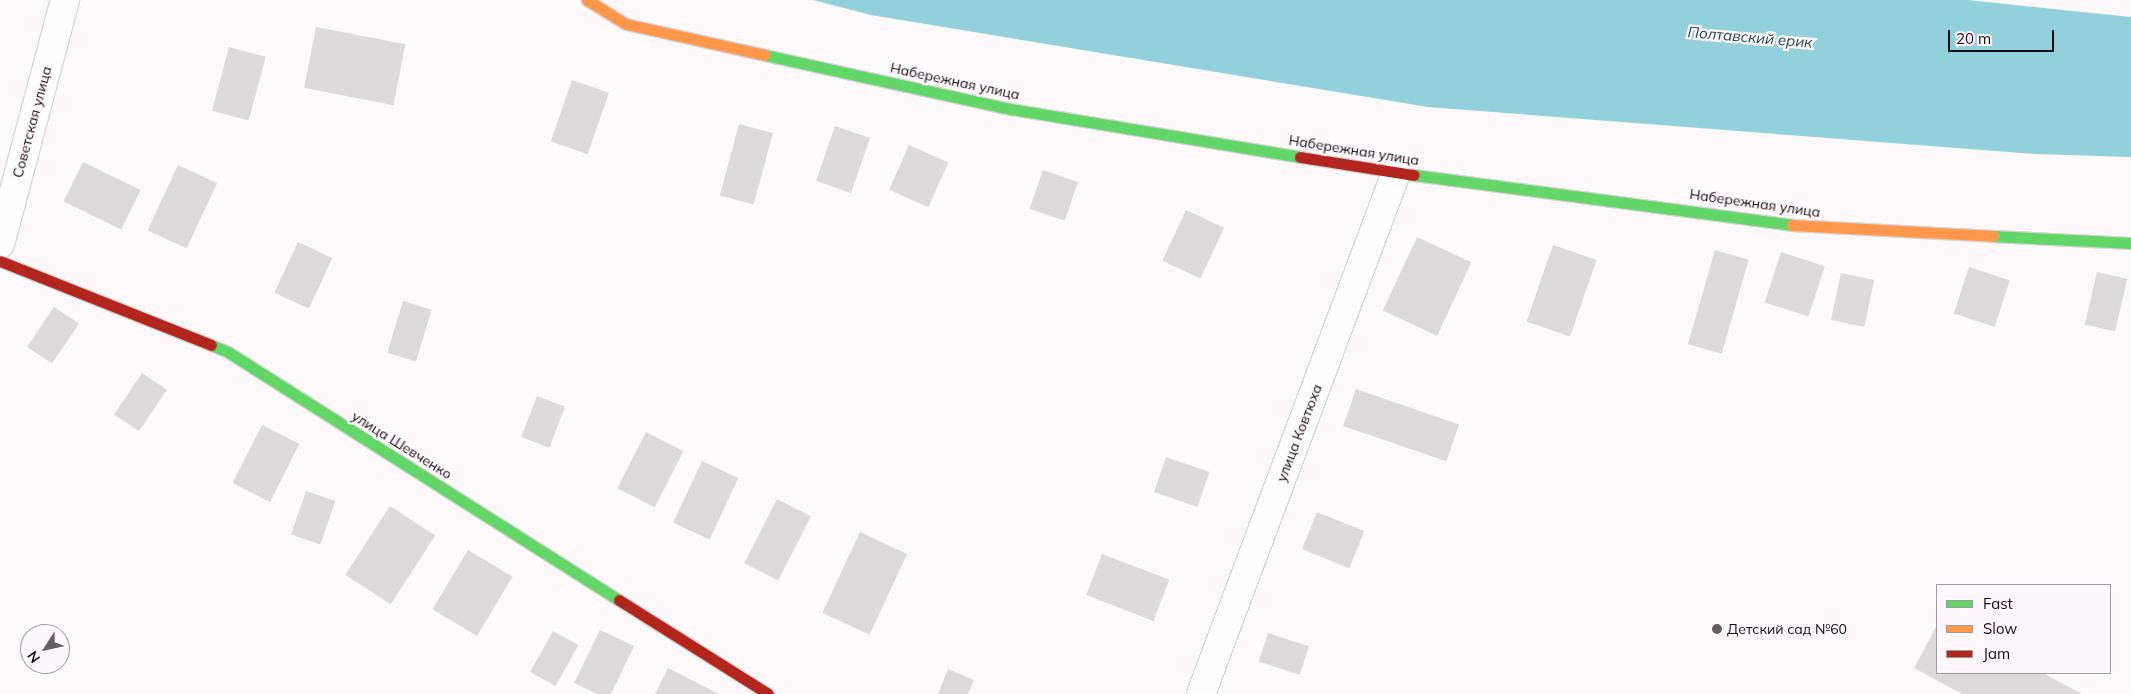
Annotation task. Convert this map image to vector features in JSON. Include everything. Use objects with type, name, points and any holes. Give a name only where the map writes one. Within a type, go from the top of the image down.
[{"type":"street","name":"Советская улица","points":[[0,244],[64,0]]},
{"type":"street","name":"Набережная улица","points":[[587,0],[626,24],[1011,109],[1396,173],[1609,198],[1815,228],[2131,243]]},
{"type":"street","name":"улица Ковтюха","points":[[1201,694],[1396,173]]},
{"type":"street","name":"улица Шевченко","points":[[0,261],[228,352],[768,694]]},
{"type":"water","name":"Полтавский ерик","points":[[813,0],[1968,0],[2131,17],[2131,157],[2034,154],[1428,107],[871,15]]},
{"type":"building","points":[[316,27],[405,44],[393,105],[304,88]]},
{"type":"building","points":[[229,47],[266,57],[249,121],[212,111]]},
{"type":"building","points":[[572,80],[609,93],[588,154],[551,141]]},
{"type":"building","points":[[739,124],[773,133],[754,205],[720,195]]},
{"type":"building","points":[[835,126],[870,138],[851,193],[816,181]]},
{"type":"building","points":[[909,145],[948,162],[928,207],[889,190]]},
{"type":"building","points":[[83,162],[141,190],[121,230],[64,202]]},
{"type":"building","points":[[178,165],[217,183],[187,248],[148,230]]},
{"type":"building","points":[[1043,170],[1078,182],[1065,221],[1030,209]]},
{"type":"building","points":[[1186,210],[1224,228],[1200,279],[1162,261]]},
{"type":"building","points":[[1417,237],[1471,262],[1437,336],[1383,310]]},
{"type":"building","points":[[298,242],[332,258],[309,309],[274,293]]},
{"type":"building","points":[[1553,245],[1596,260],[1570,337],[1527,322]]},
{"type":"building","points":[[1715,250],[1749,260],[1722,354],[1688,344]]},
{"type":"building","points":[[1781,252],[1825,266],[1808,317],[1765,302]]},
{"type":"building","points":[[1969,267],[2010,280],[1995,327],[1954,314]]},
{"type":"building","points":[[2097,272],[2127,279],[2115,332],[2085,325]]},
{"type":"building","points":[[1841,273],[1874,280],[1864,327],[1831,320]]},
{"type":"building","points":[[403,301],[432,310],[416,361],[387,353]]},
{"type":"building","points":[[54,307],[79,324],[52,364],[27,347]]},
{"type":"building","points":[[142,373],[167,390],[139,431],[114,414]]},
{"type":"building","points":[[1356,389],[1459,424],[1446,461],[1343,426]]},
{"type":"building","points":[[537,396],[565,407],[549,448],[521,437]]},
{"type":"building","points":[[262,425],[299,444],[270,502],[232,483]]},
{"type":"building","points":[[646,432],[683,451],[655,507],[617,488]]},
{"type":"building","points":[[1166,457],[1209,472],[1197,507],[1154,492]]},
{"type":"building","points":[[702,461],[738,478],[710,540],[673,523]]},
{"type":"building","points":[[306,491],[335,501],[320,545],[291,534]]},
{"type":"building","points":[[777,499],[811,516],[778,580],[744,563]]},
{"type":"building","points":[[390,506],[435,535],[391,604],[345,575]]},
{"type":"building","points":[[1317,512],[1364,531],[1349,568],[1302,549]]},
{"type":"building","points":[[860,532],[907,554],[870,635],[822,613]]},
{"type":"building","points":[[468,550],[513,577],[477,636],[432,609]]},
{"type":"building","points":[[1102,554],[1169,580],[1153,621],[1086,595]]},
{"type":"building","points":[[1936,627],[1936,674],[2045,674],[2082,694],[1962,694],[1914,668]]},
{"type":"building","points":[[600,630],[634,646],[611,694],[597,694],[574,683]]},
{"type":"building","points":[[553,631],[578,645],[556,686],[530,672]]},
{"type":"building","points":[[1268,633],[1309,646],[1300,675],[1259,662]]},
{"type":"building","points":[[668,668],[719,694],[655,694]]},
{"type":"building","points":[[948,669],[974,680],[968,694],[938,694]]},
{"type":"traffic: fast","points":[[765,55],[1011,109],[1300,157]]},
{"type":"traffic: fast","points":[[1414,175],[1792,225]]},
{"type":"traffic: fast","points":[[1993,236],[2131,243]]},
{"type":"traffic: fast","points":[[211,345],[228,352],[619,600]]},
{"type":"traffic: slow","points":[[587,0],[626,24],[765,55]]},
{"type":"traffic: slow","points":[[1792,225],[1993,236]]},
{"type":"traffic: jam","points":[[1300,157],[1414,175]]},
{"type":"traffic: jam","points":[[0,261],[211,345]]},
{"type":"traffic: jam","points":[[619,600],[768,694]]},
{"type":"place","name":"Детский сад №60","points":[[1717,629]]}]
